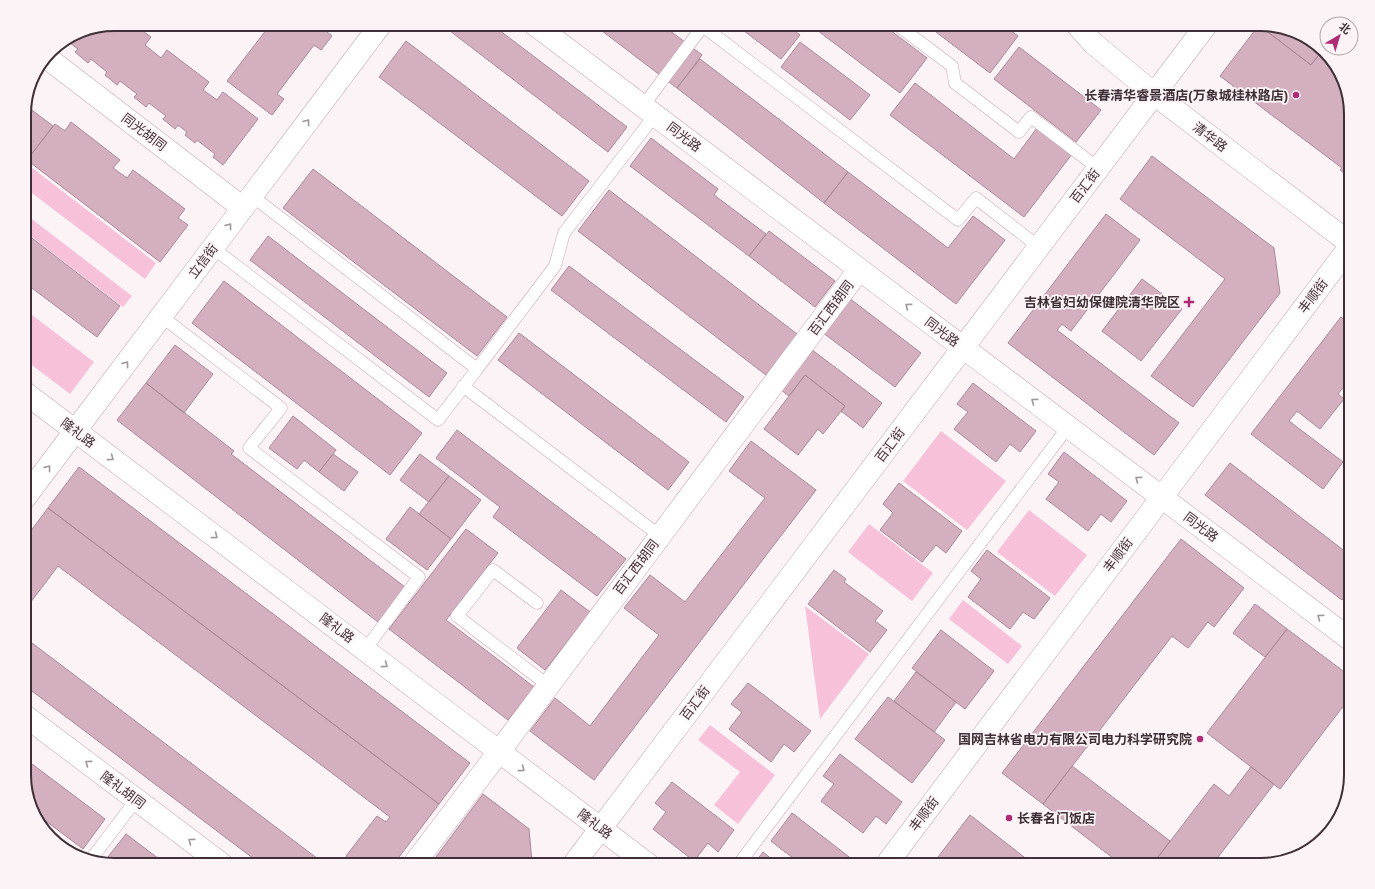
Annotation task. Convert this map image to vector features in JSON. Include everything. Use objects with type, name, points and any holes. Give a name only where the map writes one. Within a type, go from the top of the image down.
[{"type":"street","name":"立信街","points":[[31,490],[376,31]]},
{"type":"street","name":"同光路","points":[[543,31],[1344,635]]},
{"type":"street","name":"清华路","points":[[1082,31],[1093,43],[1154,94],[1344,239]]},
{"type":"street","name":"百汇街","points":[[578,858],[1202,31]]},
{"type":"street","name":"同光胡同","points":[[51,60],[247,202]]},
{"type":"street","name":"丰顺街","points":[[891,858],[1344,253]]},
{"type":"street","name":"百汇西胡同","points":[[419,858],[859,270]]},
{"type":"street","name":"隆礼路","points":[[31,397],[640,858]]},
{"type":"street","name":"隆礼胡同","points":[[31,720],[213,858]]},
{"type":"lane","points":[[213,248],[438,420],[555,266],[564,233],[649,110],[698,31]]},
{"type":"lane","points":[[710,31],[958,220],[976,198],[1039,246]]},
{"type":"lane","points":[[905,31],[952,66],[955,83],[1019,132],[1031,117],[1098,168]]},
{"type":"lane","points":[[247,202],[477,369]]},
{"type":"lane","points":[[162,316],[281,408],[249,448],[419,577],[365,650]]},
{"type":"lane","points":[[463,386],[660,536]]},
{"type":"lane","points":[[743,858],[1068,427]]},
{"type":"lane","points":[[537,603],[493,570],[457,616],[549,686]]},
{"type":"lane","points":[[94,855],[136,800]]},
{"type":"shaded area","points":[[31,167],[156,263],[145,279],[31,192]]},
{"type":"shaded area","points":[[31,218],[132,296],[123,307],[31,236]]},
{"type":"shaded area","points":[[31,314],[94,362],[70,394],[31,364]]},
{"type":"shaded area","points":[[941,431],[1006,481],[967,530],[903,481]]},
{"type":"shaded area","points":[[1029,510],[1087,555],[1055,596],[997,552]]},
{"type":"shaded area","points":[[869,524],[933,573],[912,601],[848,552]]},
{"type":"shaded area","points":[[963,600],[1022,646],[1008,664],[949,619]]},
{"type":"shaded area","points":[[805,606],[869,654],[820,719]]},
{"type":"shaded area","points":[[710,725],[775,775],[738,824],[714,805],[740,772],[698,740]]},
{"type":"building","points":[[108,31],[143,31],[151,37],[145,45],[161,58],[167,50],[209,82],[203,90],[217,100],[223,92],[258,119],[223,165],[213,157],[215,154],[197,140],[195,143],[185,135],[187,132],[178,125],[175,129],[163,119],[166,116],[149,103],[146,107],[134,97],[137,94],[120,81],[117,85],[105,75],[107,72],[91,59],[88,63],[75,52],[78,49],[70,43],[92,34]]},
{"type":"building","points":[[265,31],[326,31],[332,36],[321,50],[314,45],[277,94],[284,99],[272,115],[227,81]]},
{"type":"building","points":[[450,31],[500,31],[627,127],[608,152]]},
{"type":"building","points":[[602,31],[670,31],[702,55],[677,88]]},
{"type":"building","points":[[744,31],[795,31],[800,35],[781,59]]},
{"type":"building","points":[[818,31],[891,31],[927,58],[900,93]]},
{"type":"building","points":[[1011,31],[1018,36],[990,73],[936,32]]},
{"type":"building","name":"长春清华睿景酒店(万象城桂林路店)","points":[[1254,31],[1268,32],[1311,65],[1319,55],[1333,72],[1338,82],[1343,103],[1344,173],[1340,170],[1342,168],[1220,76]]},
{"type":"building","points":[[1267,32],[1293,37],[1307,45],[1319,55],[1311,65]]},
{"type":"building","points":[[406,41],[589,181],[562,216],[379,77]]},
{"type":"building","points":[[800,42],[870,95],[850,120],[781,67]]},
{"type":"building","points":[[1019,47],[1101,110],[1076,142],[994,79]]},
{"type":"building","points":[[700,59],[848,172],[824,203],[677,88]]},
{"type":"building","points":[[915,83],[1014,159],[1037,128],[1072,154],[1024,217],[890,115]]},
{"type":"building","points":[[31,110],[53,126],[31,155]]},
{"type":"building","points":[[71,122],[120,160],[113,168],[127,178],[133,170],[185,209],[178,218],[188,225],[160,262],[31,163],[31,155],[55,124],[65,131]]},
{"type":"building","points":[[651,138],[718,189],[714,195],[766,234],[749,256],[630,166]]},
{"type":"building","points":[[1152,156],[1274,248],[1280,293],[1193,407],[1151,376],[1225,279],[1120,199]]},
{"type":"building","points":[[313,169],[507,317],[477,356],[283,208]]},
{"type":"building","points":[[848,172],[948,248],[973,216],[1005,240],[956,304],[824,203]]},
{"type":"building","points":[[609,190],[797,334],[766,375],[578,231]]},
{"type":"building","points":[[1106,214],[1140,240],[1071,331],[1062,324],[1057,330],[1179,423],[1154,455],[1008,343]]},
{"type":"building","points":[[769,231],[835,281],[815,307],[749,256]]},
{"type":"building","points":[[268,236],[447,373],[429,397],[250,260]]},
{"type":"building","points":[[31,237],[120,306],[97,337],[31,287]]},
{"type":"building","points":[[569,266],[744,397],[726,422],[551,290]]},
{"type":"building","points":[[1142,279],[1182,309],[1141,361],[1102,331]]},
{"type":"building","points":[[224,281],[422,433],[390,475],[192,323]]},
{"type":"building","points":[[849,298],[921,353],[895,387],[822,332]]},
{"type":"building","points":[[1341,317],[1344,319],[1344,386],[1338,394],[1344,399],[1320,429],[1297,411],[1289,421],[1343,462],[1323,489],[1251,434]]},
{"type":"building","points":[[519,333],[689,462],[668,490],[498,360]]},
{"type":"building","points":[[175,345],[213,374],[184,413],[146,383]]},
{"type":"building","points":[[807,346],[882,403],[863,428],[841,411],[845,406],[805,375],[789,396],[776,386]]},
{"type":"building","points":[[805,375],[845,406],[823,434],[818,429],[798,455],[764,429]]},
{"type":"building","points":[[146,383],[234,451],[231,454],[405,587],[378,622],[117,420]]},
{"type":"building","points":[[973,383],[1036,431],[1020,452],[1010,444],[996,462],[954,429],[968,412],[957,404]]},
{"type":"building","points":[[293,416],[336,450],[319,472],[304,460],[297,469],[269,448]]},
{"type":"building","points":[[457,430],[626,559],[597,596],[493,517],[500,507],[436,458]]},
{"type":"building","points":[[751,441],[816,490],[594,780],[530,731],[555,698],[590,726],[659,635],[624,608],[650,575],[685,602],[765,498],[729,471]]},
{"type":"building","points":[[1064,452],[1127,501],[1111,522],[1101,514],[1088,531],[1046,499],[1059,482],[1048,474]]},
{"type":"building","points":[[333,454],[358,472],[344,491],[319,472]]},
{"type":"building","points":[[420,454],[449,476],[429,502],[400,480]]},
{"type":"building","points":[[1230,463],[1344,551],[1344,597],[1342,600],[1205,495]]},
{"type":"building","points":[[79,467],[470,763],[439,804],[48,508]]},
{"type":"building","points":[[449,476],[481,500],[451,539],[419,514]]},
{"type":"building","points":[[899,483],[962,531],[946,553],[936,545],[922,562],[880,530],[893,513],[883,504]]},
{"type":"building","points":[[410,507],[451,539],[427,570],[386,539]]},
{"type":"building","points":[[48,508],[439,804],[398,858],[349,858],[346,856],[377,816],[386,822],[390,817],[58,566],[31,602],[31,531]]},
{"type":"building","points":[[466,529],[498,553],[446,620],[534,687],[508,720],[389,629]]},
{"type":"building","points":[[1181,539],[1244,588],[1214,627],[1208,622],[1188,648],[1172,636],[1043,804],[1002,773]]},
{"type":"building","points":[[987,550],[1050,598],[1034,619],[1023,612],[1010,629],[968,597],[981,579],[971,571]]},
{"type":"building","points":[[834,570],[846,579],[844,582],[883,611],[875,621],[887,630],[870,652],[808,604]]},
{"type":"building","points":[[561,590],[590,612],[545,670],[517,648]]},
{"type":"building","points":[[1255,604],[1287,629],[1265,657],[1233,633]]},
{"type":"building","points":[[1287,629],[1344,672],[1344,705],[1280,789],[1207,733]]},
{"type":"building","points":[[941,630],[994,671],[965,709],[912,668]]},
{"type":"building","points":[[31,642],[317,858],[253,858],[31,690]]},
{"type":"building","points":[[916,672],[956,702],[934,732],[894,701]]},
{"type":"building","points":[[748,683],[811,731],[794,752],[784,744],[771,762],[729,729],[742,712],[731,704]]},
{"type":"building","points":[[888,697],[945,740],[912,783],[855,739]]},
{"type":"building","points":[[840,754],[902,802],[886,824],[876,816],[863,833],[821,801],[834,784],[823,776]]},
{"type":"building","points":[[31,763],[105,819],[83,849],[42,817],[35,802],[31,781]]},
{"type":"building","points":[[1072,766],[1170,841],[1157,858],[1113,858],[1043,804]]},
{"type":"building","points":[[1251,767],[1274,784],[1217,858],[1157,858],[1214,784],[1229,796]]},
{"type":"building","points":[[672,782],[734,830],[718,852],[708,843],[696,858],[690,858],[653,829],[666,812],[655,803]]},
{"type":"building","points":[[483,794],[529,829],[532,858],[435,858]]},
{"type":"building","points":[[792,813],[850,858],[793,858],[771,841]]},
{"type":"building","points":[[970,815],[1025,858],[937,858]]},
{"type":"building","points":[[126,834],[158,858],[108,858]]},
{"type":"building","points":[[763,852],[770,858],[758,858]]},
{"type":"place","name":"长春清华睿景酒店(万象城桂林路店)","points":[[1296,95]]},
{"type":"place","name":"吉林省妇幼保健院清华院区","points":[[1189,302]]},
{"type":"place","name":"国网吉林省电力有限公司电力科学研究院","points":[[1200,739]]},
{"type":"place","name":"长春名门饭店","points":[[1009,818]]}]
